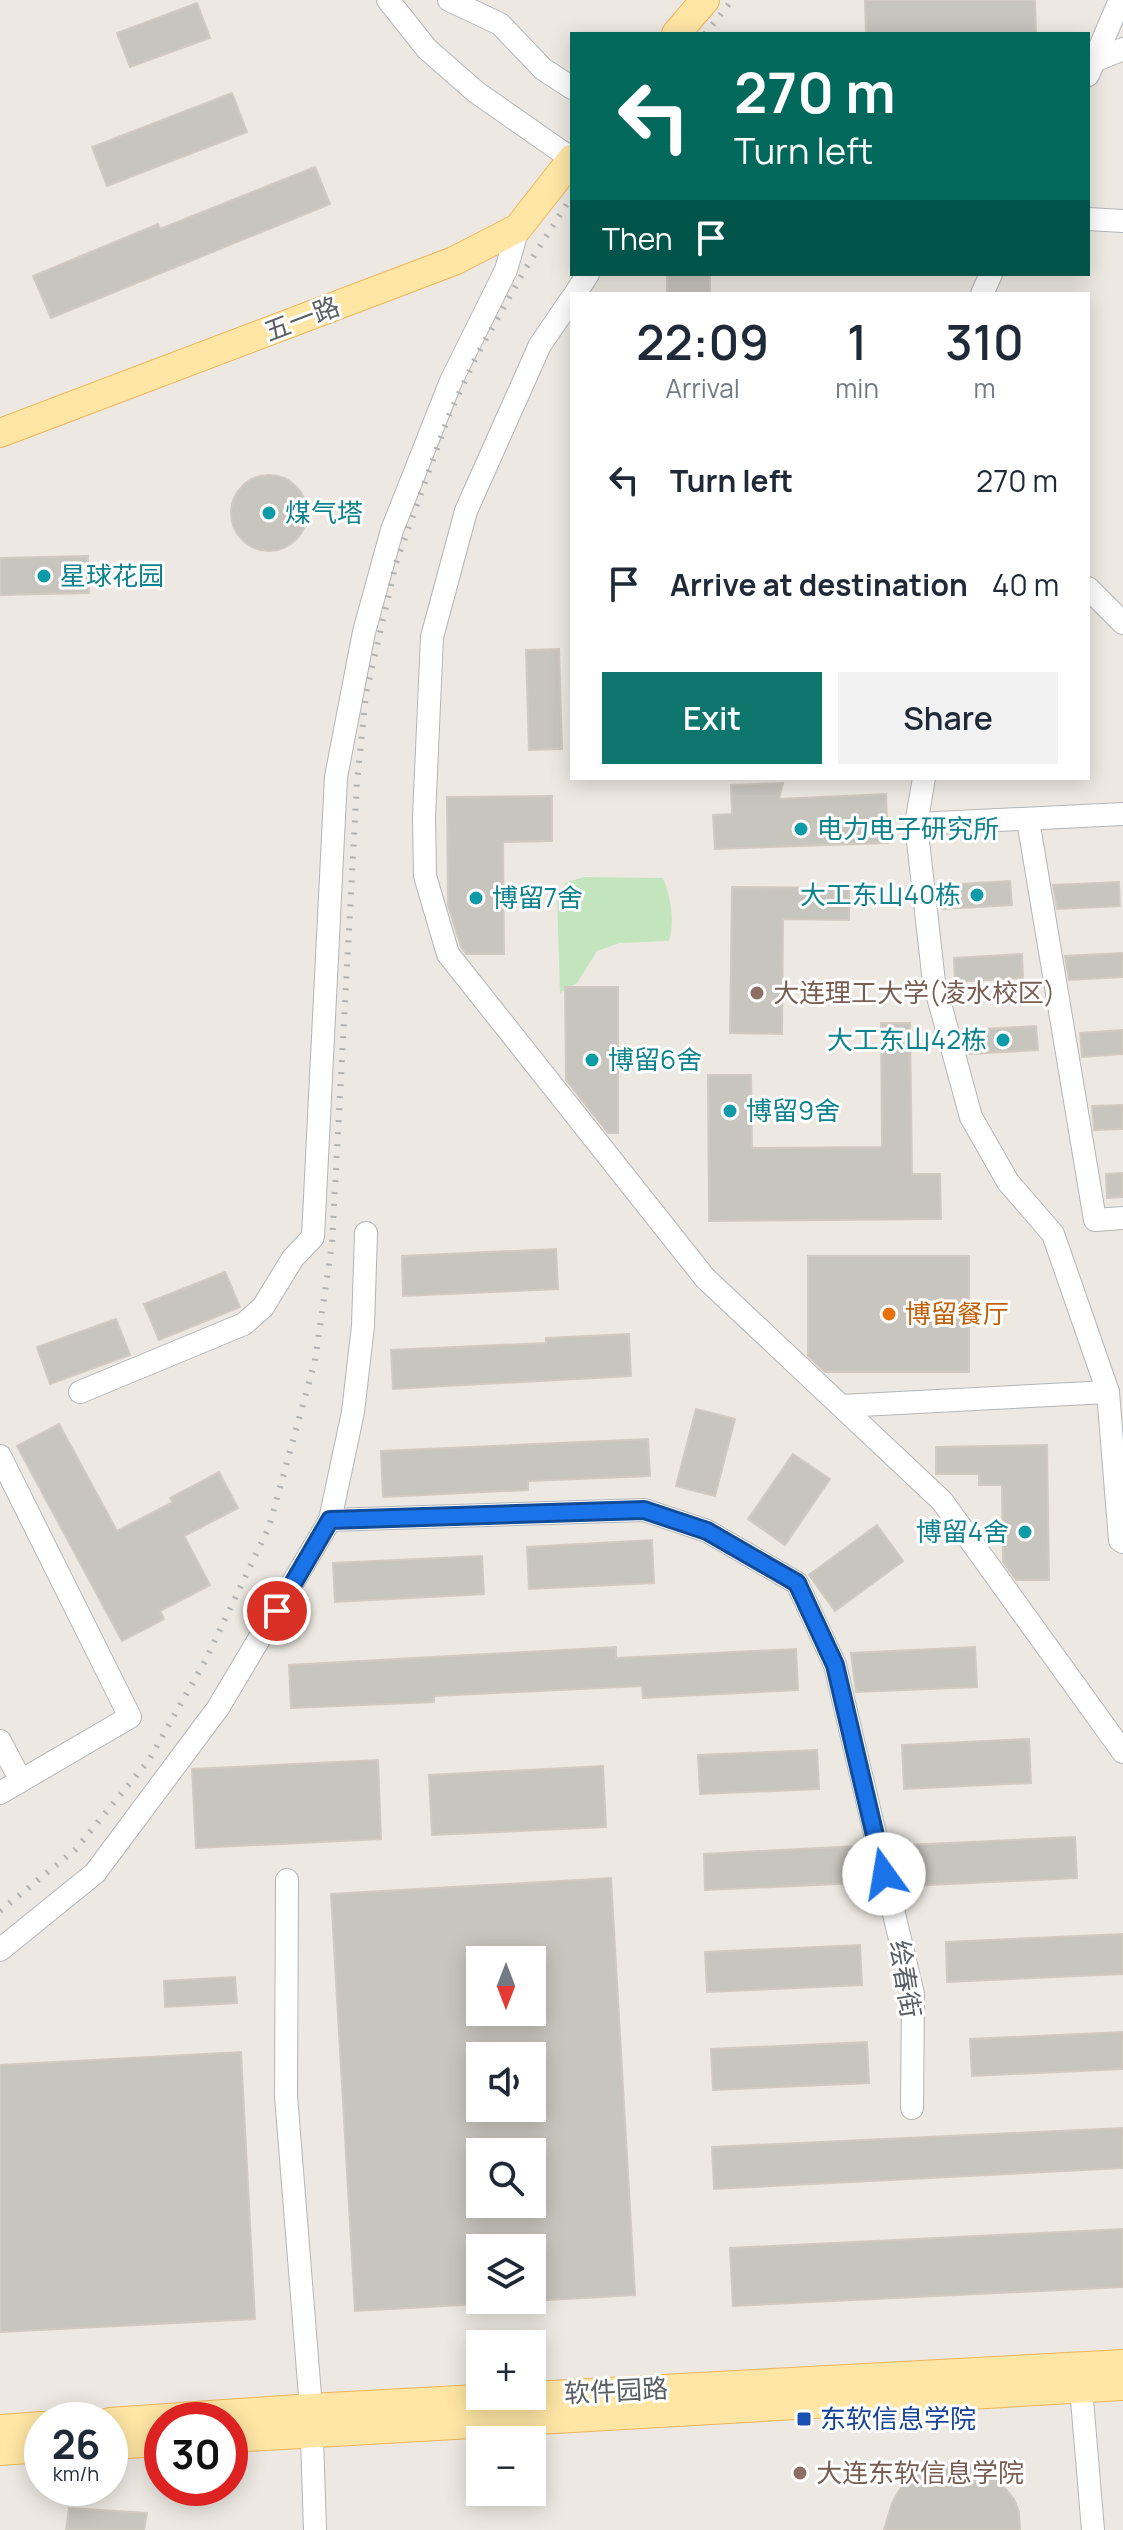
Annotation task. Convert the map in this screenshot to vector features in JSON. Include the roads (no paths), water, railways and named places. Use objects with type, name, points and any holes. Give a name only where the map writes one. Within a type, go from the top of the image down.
[{"type":"main road","points":[[678,32],[705,0]]},
{"type":"main road","name":"五一路","points":[[0,433],[454,261],[518,228],[570,162]]},
{"type":"main road","name":"软件园路","points":[[248,2434],[312,2421],[1123,2364]]},
{"type":"main road","name":"软件园路","points":[[128,2422],[312,2421],[1123,2386]]},
{"type":"main road","points":[[0,2429],[24,2427]]},
{"type":"main road","points":[[0,2451],[24,2449]]},
{"type":"street","points":[[388,0],[427,49],[476,92],[570,158]]},
{"type":"street","points":[[449,0],[500,24],[543,69],[570,87]]},
{"type":"street","points":[[1090,66],[1120,0]]},
{"type":"street","points":[[1090,66],[1123,49]]},
{"type":"street","points":[[1090,219],[1123,221]]},
{"type":"street","points":[[80,1392],[244,1324],[263,1307],[293,1258],[313,1237],[336,777],[364,632],[392,530],[451,381],[506,270],[518,228]]},
{"type":"street","points":[[570,300],[540,345],[466,511],[432,637],[424,817],[425,876],[448,954],[705,1278],[942,1501],[1123,1752]]},
{"type":"street","points":[[1090,590],[1123,623]]},
{"type":"street","points":[[924,780],[916,824],[934,982],[971,1117],[1008,1182],[1053,1234],[1108,1392],[1120,1540],[1123,1542]]},
{"type":"street","points":[[916,824],[1123,814]]},
{"type":"street","points":[[1028,820],[1095,1220],[1123,1218]]},
{"type":"street","points":[[0,1950],[95,1873],[218,1708],[330,1520],[353,1412],[363,1326],[366,1233]]},
{"type":"street","points":[[842,1406],[1108,1392]]},
{"type":"street","points":[[0,1456],[130,1717],[0,1793]]},
{"type":"street","name":"绘春街","points":[[330,1520],[644,1510],[707,1531],[797,1583],[835,1665],[913,1994],[912,2108]]},
{"type":"street","points":[[0,1741],[21,1781]]},
{"type":"street","points":[[287,1880],[286,2096],[312,2421],[315,2530]]},
{"type":"street","points":[[1081,2388],[1093,2530]]},
{"type":"railway","points":[[707,32],[732,0]]},
{"type":"railway","points":[[0,1911],[75,1850],[149,1760],[205,1661],[269,1527],[315,1361],[332,1243],[357,782],[366,694],[396,563],[449,415],[476,357],[524,271],[570,199]]},
{"type":"place","name":"煤气塔","points":[[269,513]]},
{"type":"place","name":"星球花园","points":[[44,576]]},
{"type":"place","name":"电力电子研究所","points":[[801,829]]},
{"type":"place","name":"大工东山40栋","points":[[977,895]]},
{"type":"place","name":"博留7舍","points":[[476,898]]},
{"type":"place","name":"大连理工大学(凌水校区)","points":[[757,993]]},
{"type":"place","name":"大工东山42栋","points":[[1003,1040]]},
{"type":"place","name":"博留6舍","points":[[592,1060]]},
{"type":"place","name":"博留9舍","points":[[730,1111]]},
{"type":"place","name":"博留餐厅","points":[[889,1314]]},
{"type":"place","name":"博留4舍","points":[[1025,1532]]},
{"type":"place","name":"东软信息学院","points":[[804,2419]]},
{"type":"place","name":"大连东软信息学院","points":[[800,2473]]}]
